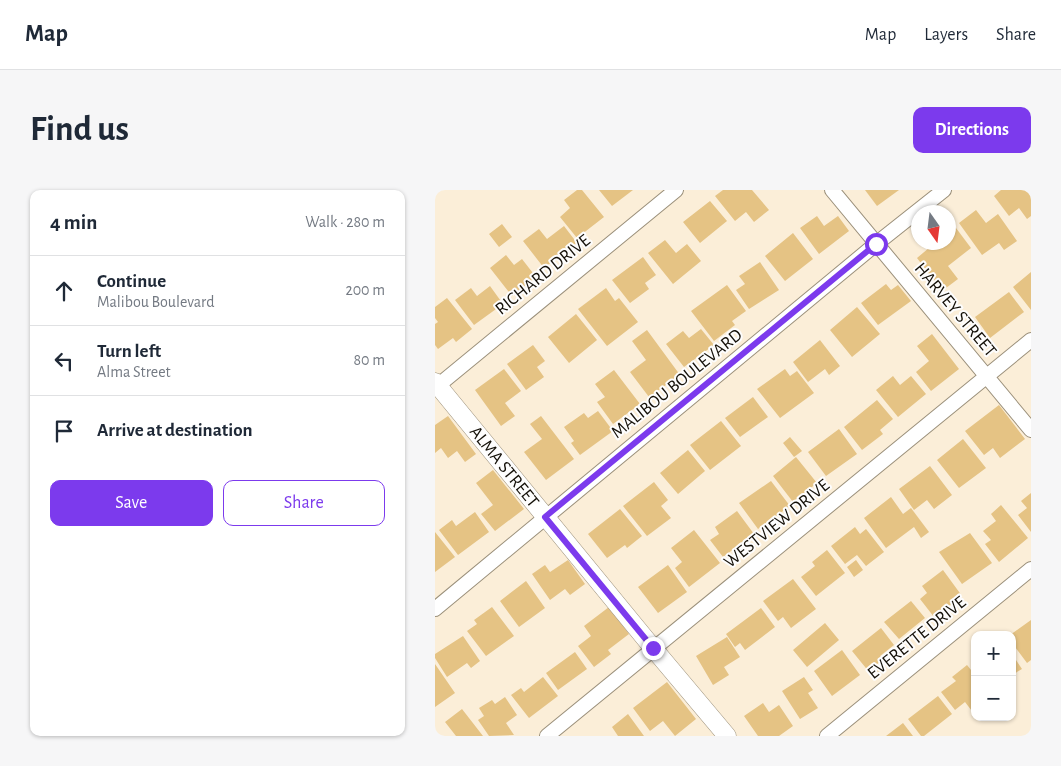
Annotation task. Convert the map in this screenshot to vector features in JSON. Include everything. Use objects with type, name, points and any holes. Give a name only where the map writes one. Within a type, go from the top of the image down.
[{"type":"street","name":"RICHARD DRIVE","points":[[436,385],[676,190]]},
{"type":"street","name":"HARVEY STREET","points":[[833,190],[1031,430]]},
{"type":"street","name":"MALIBOU BOULEVARD","points":[[435,609],[876,244],[944,190]]},
{"type":"street","name":"WESTVIEW DRIVE","points":[[547,736],[1031,340]]},
{"type":"street","name":"ALMA STREET","points":[[436,385],[727,736]]},
{"type":"street","name":"EVERETTE DRIVE","points":[[827,736],[1031,569]]},
{"type":"building","points":[[577,190],[582,190],[604,217],[577,238],[560,217],[570,208],[564,200]]},
{"type":"building","points":[[599,190],[633,190],[612,206]]},
{"type":"building","points":[[723,190],[752,190],[769,210],[754,222],[746,212],[735,221],[715,196]]},
{"type":"building","points":[[865,190],[899,190],[877,206]]},
{"type":"building","points":[[1001,190],[1031,190],[1031,216],[1027,219],[1019,208],[1009,216],[994,196]]},
{"type":"building","points":[[710,201],[727,221],[700,243],[683,222]]},
{"type":"building","points":[[976,210],[986,223],[998,214],[1017,241],[1004,250],[999,243],[982,255],[959,223]]},
{"type":"building","points":[[817,216],[824,226],[838,216],[849,231],[819,254],[800,228]]},
{"type":"building","points":[[502,224],[512,237],[499,247],[489,234]]},
{"type":"building","points":[[564,226],[577,243],[544,268],[523,241],[539,229],[547,239]]},
{"type":"building","points":[[956,228],[971,248],[948,266],[958,279],[942,291],[917,258],[926,250],[956,250]]},
{"type":"building","points":[[793,233],[813,259],[785,281],[765,256]]},
{"type":"building","points":[[665,240],[676,253],[687,244],[701,261],[673,284],[648,253]]},
{"type":"building","points":[[506,255],[514,265],[522,259],[536,277],[512,296],[490,268]]},
{"type":"building","points":[[643,257],[656,275],[645,283],[649,289],[630,303],[612,280]]},
{"type":"building","points":[[760,262],[779,290],[749,309],[736,290],[745,284],[739,276]]},
{"type":"building","points":[[1031,272],[1031,310],[1013,287]]},
{"type":"building","points":[[886,284],[891,290],[898,285],[911,301],[878,325],[861,303]]},
{"type":"building","points":[[727,285],[746,311],[732,321],[735,325],[714,341],[691,311]]},
{"type":"building","points":[[490,286],[503,304],[474,325],[455,300],[471,288],[477,296]]},
{"type":"building","points":[[606,288],[615,301],[619,298],[638,322],[607,346],[578,309]]},
{"type":"building","points":[[1009,292],[1024,312],[990,338],[975,317]]},
{"type":"building","points":[[447,298],[472,329],[456,342],[453,338],[438,349],[435,345],[435,324],[438,322],[435,318],[435,307]]},
{"type":"building","points":[[857,307],[880,334],[852,357],[830,330]]},
{"type":"building","points":[[576,314],[597,340],[569,363],[548,337]]},
{"type":"building","points":[[701,329],[714,345],[684,367],[666,344],[683,331],[689,338]]},
{"type":"building","points":[[647,330],[680,375],[649,397],[630,372],[646,360],[632,341]]},
{"type":"building","points":[[932,334],[959,369],[931,391],[916,372],[929,361],[917,346]]},
{"type":"building","points":[[820,340],[840,366],[829,375],[825,369],[808,382],[793,362]]},
{"type":"building","points":[[533,345],[545,361],[537,367],[544,377],[526,390],[507,364]]},
{"type":"building","points":[[504,369],[521,391],[505,403],[515,416],[501,426],[475,390]]},
{"type":"building","points":[[785,369],[790,376],[797,371],[814,393],[780,418],[757,389]]},
{"type":"building","points":[[614,370],[640,404],[613,424],[597,402],[605,397],[595,384]]},
{"type":"building","points":[[893,376],[900,385],[911,376],[926,394],[898,417],[876,390]]},
{"type":"building","points":[[753,397],[768,417],[740,437],[725,418]]},
{"type":"building","points":[[877,400],[893,419],[880,430],[883,434],[862,450],[844,427]]},
{"type":"building","points":[[999,405],[1025,439],[1000,458],[993,448],[984,455],[965,431]]},
{"type":"building","points":[[598,411],[613,431],[580,455],[571,443],[574,441],[564,427],[584,413],[588,418]]},
{"type":"building","points":[[448,416],[476,454],[465,462],[457,451],[448,458],[441,448],[435,453],[435,425]]},
{"type":"building","points":[[541,416],[574,459],[546,480],[524,452],[542,439],[530,424]]},
{"type":"building","points":[[721,421],[741,446],[710,470],[690,445]]},
{"type":"building","points":[[839,429],[857,454],[826,476],[808,452]]},
{"type":"building","points":[[790,437],[802,451],[794,457],[783,443]]},
{"type":"building","points":[[963,439],[986,468],[959,488],[937,460]]},
{"type":"building","points":[[688,450],[705,471],[678,494],[660,473]]},
{"type":"building","points":[[796,457],[817,483],[793,502],[773,476]]},
{"type":"building","points":[[930,466],[952,495],[934,509],[927,500],[914,510],[899,489]]},
{"type":"building","points":[[493,470],[524,509],[495,531],[481,514],[493,505],[476,483]]},
{"type":"building","points":[[771,481],[790,506],[758,529],[739,503]]},
{"type":"building","points":[[654,482],[668,500],[661,506],[671,518],[647,536],[623,506]]},
{"type":"building","points":[[1031,493],[1031,532],[1018,515],[1027,508],[1021,501]]},
{"type":"building","points":[[891,497],[903,514],[911,508],[929,532],[921,538],[914,527],[886,548],[864,518]]},
{"type":"building","points":[[1001,505],[1028,538],[999,562],[985,544],[991,540],[983,531],[996,521],[991,514]]},
{"type":"building","points":[[620,509],[642,536],[627,548],[625,545],[607,558],[588,534]]},
{"type":"building","points":[[737,511],[754,534],[723,557],[710,540],[719,534],[715,527]]},
{"type":"building","points":[[475,512],[489,532],[458,555],[439,530],[452,520],[456,526]]},
{"type":"building","points":[[855,527],[860,534],[866,529],[884,552],[866,566],[857,555],[845,564],[831,546]]},
{"type":"building","points":[[694,530],[720,563],[689,587],[675,568],[682,562],[671,548]]},
{"type":"building","points":[[435,532],[455,557],[435,572]]},
{"type":"building","points":[[970,533],[992,563],[962,584],[939,552]]},
{"type":"building","points":[[827,550],[845,573],[816,596],[801,577],[815,566],[812,562]]},
{"type":"building","points":[[568,560],[585,584],[570,595],[565,589],[550,600],[532,574],[545,565],[550,572]]},
{"type":"building","points":[[856,560],[863,570],[854,577],[847,567]]},
{"type":"building","points":[[668,565],[687,592],[658,613],[638,587]]},
{"type":"building","points":[[943,570],[962,596],[934,617],[920,599],[927,593],[922,586]]},
{"type":"building","points":[[793,579],[816,609],[791,628],[783,617],[778,621],[763,601]]},
{"type":"building","points":[[526,581],[545,608],[519,627],[500,601]]},
{"type":"building","points":[[911,601],[925,618],[899,639],[884,622]]},
{"type":"building","points":[[492,607],[514,636],[486,656],[467,631],[477,624],[474,620]]},
{"type":"building","points":[[609,607],[629,634],[608,650],[611,654],[594,667],[578,646],[591,636],[584,626]]},
{"type":"building","points":[[761,608],[775,627],[745,650],[740,643],[735,647],[726,634]]},
{"type":"building","points":[[1031,620],[1031,660],[1027,663],[1016,648],[1016,631]]},
{"type":"building","points":[[825,623],[839,640],[807,667],[793,650]]},
{"type":"building","points":[[881,628],[894,645],[880,656],[883,659],[875,666],[881,673],[874,678],[852,651]]},
{"type":"building","points":[[463,636],[480,661],[471,668],[467,663],[447,677],[435,658],[435,654]]},
{"type":"building","points":[[727,637],[740,657],[724,667],[729,675],[713,685],[696,656]]},
{"type":"building","points":[[842,650],[860,675],[832,696],[814,671]]},
{"type":"building","points":[[575,652],[587,669],[558,690],[546,673]]},
{"type":"building","points":[[1016,660],[1022,669],[1016,673]]},
{"type":"building","points":[[435,664],[455,693],[435,707]]},
{"type":"building","points":[[967,665],[971,670],[971,710],[965,702],[955,710],[941,692],[956,681],[952,677]]},
{"type":"building","points":[[543,677],[558,696],[529,718],[511,695],[521,688],[524,692]]},
{"type":"building","points":[[804,677],[813,690],[808,693],[818,708],[800,719],[782,691]]},
{"type":"building","points":[[667,682],[696,719],[675,736],[663,721],[650,731],[633,708]]},
{"type":"building","points":[[938,696],[952,714],[924,736],[921,736],[908,719]]},
{"type":"building","points":[[505,697],[517,715],[506,723],[514,735],[489,736],[478,720],[484,716],[479,708],[492,700],[495,704]]},
{"type":"building","points":[[763,703],[769,712],[779,705],[793,726],[779,736],[758,736],[744,716]]},
{"type":"building","points":[[462,709],[483,736],[456,736],[445,722]]},
{"type":"building","points":[[628,714],[644,736],[618,736],[612,727]]},
{"type":"building","points":[[903,723],[913,736],[886,736]]},
{"type":"route","points":[[653,648],[545,517],[876,244]]}]
